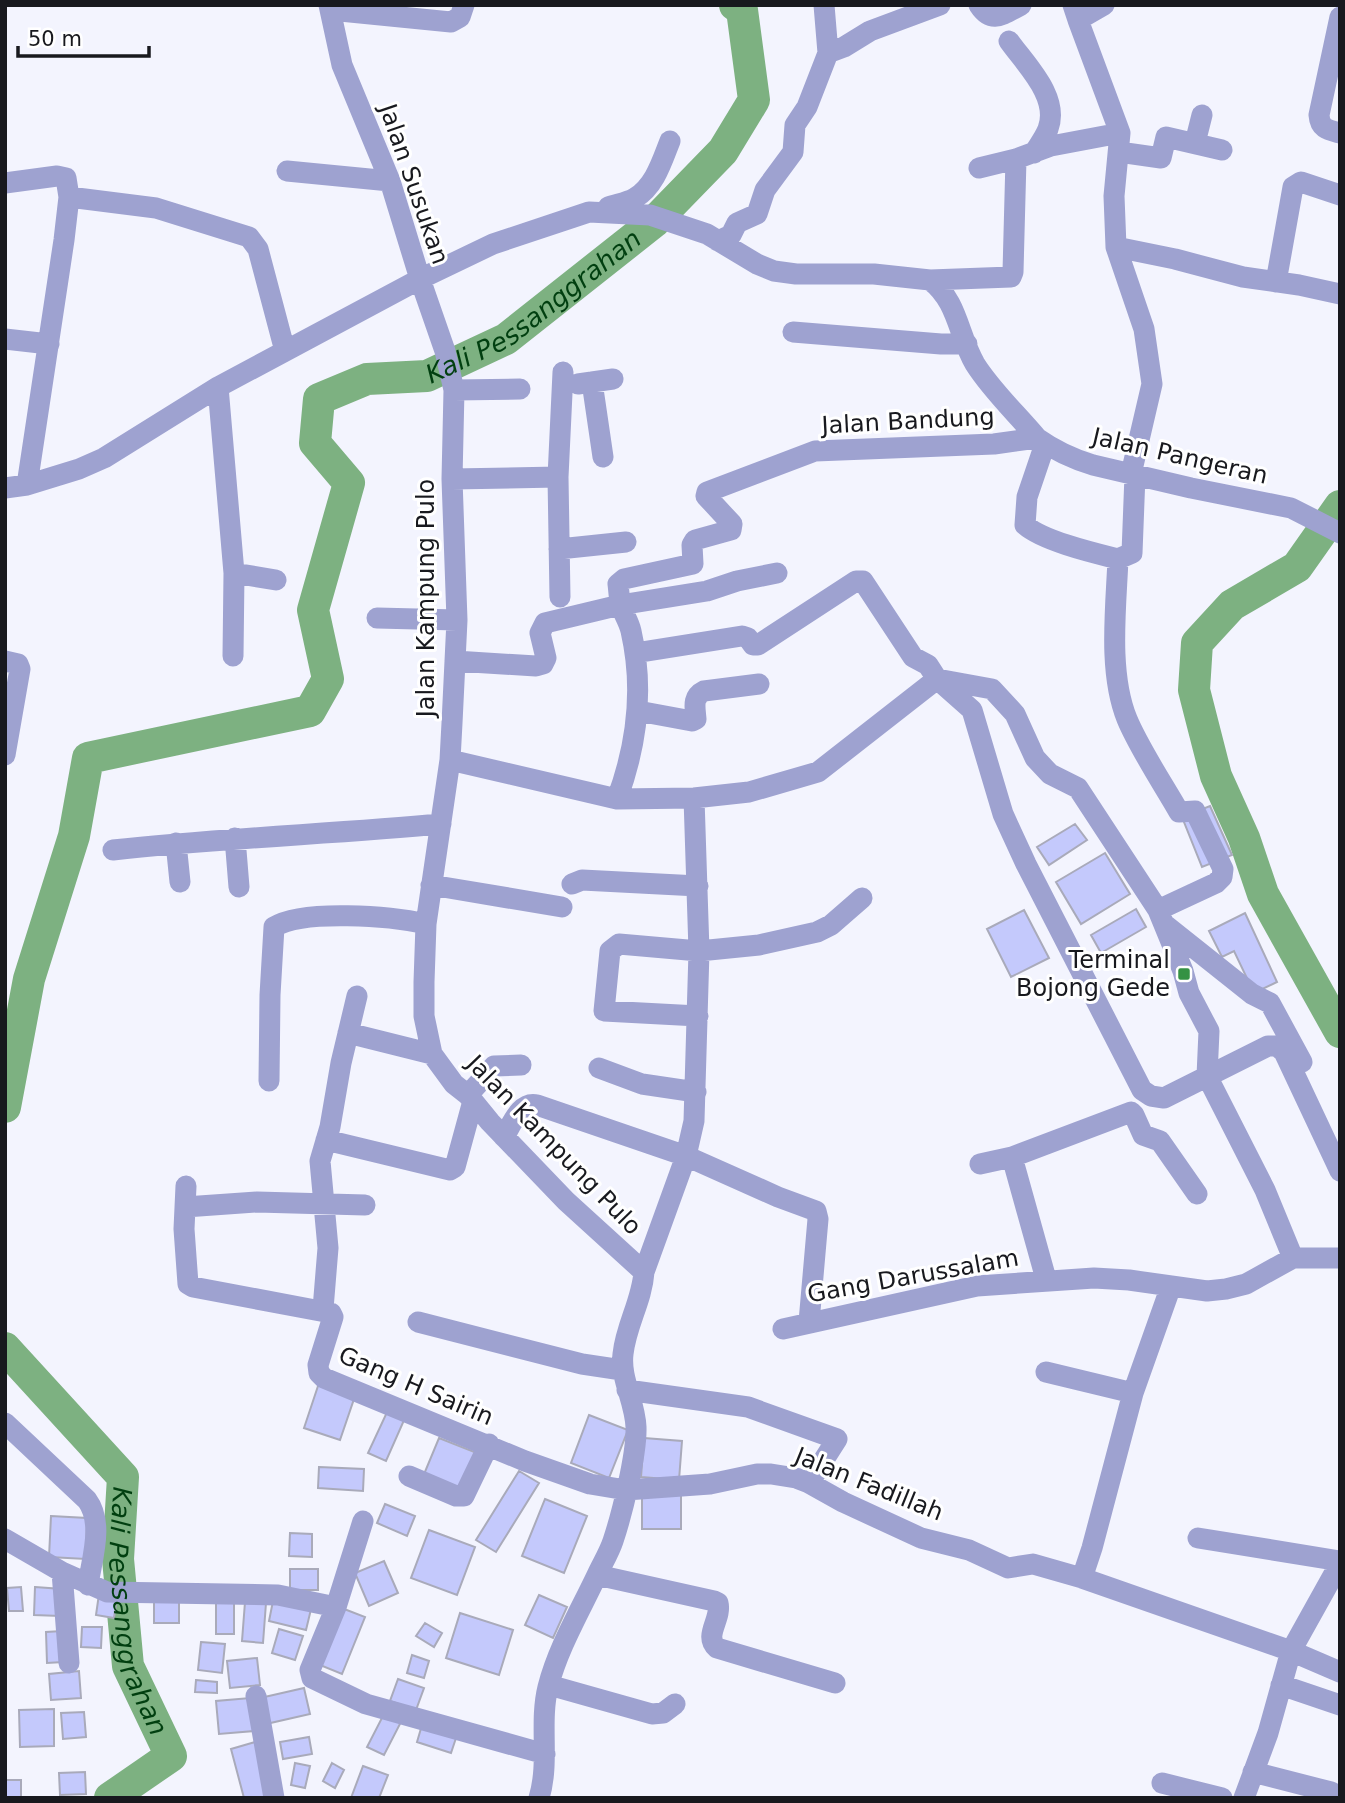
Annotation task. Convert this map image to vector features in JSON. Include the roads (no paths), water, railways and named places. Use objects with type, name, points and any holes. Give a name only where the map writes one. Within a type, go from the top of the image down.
[{"type":"street","points":[[330,8],[451,22],[460,17],[464,5]]},
{"type":"street","points":[[712,238],[731,235],[737,223],[757,214],[765,190],[793,152],[795,125],[807,107],[828,53],[824,5]]},
{"type":"street","points":[[828,53],[844,47],[870,31],[940,5]]},
{"type":"street","points":[[979,5],[985,15],[990,17],[1021,5]]},
{"type":"street","points":[[1041,441],[1027,497],[1025,525],[1071,545],[1118,559],[1132,553],[1133,474],[1152,384],[1143,329],[1116,247],[1114,196],[1120,143],[1076,13],[1104,5]]},
{"type":"street","name":"Jalan Susukan","points":[[330,8],[342,65],[390,181],[420,279],[446,351],[453,384]]},
{"type":"street","points":[[1340,17],[1319,115],[1320,123],[1325,129],[1340,133]]},
{"type":"street","points":[[589,212],[650,215],[712,238],[774,271],[796,274],[874,274],[930,279],[1008,278],[1013,275],[1025,156],[1049,128],[1050,108],[1044,90],[1009,41]]},
{"type":"street","points":[[1195,143],[1202,116]]},
{"type":"street","points":[[979,168],[1051,146],[1120,143],[1161,158],[1166,137],[1222,150]]},
{"type":"street","points":[[5,488],[27,485],[79,470],[104,458],[218,387],[420,279],[493,244],[634,199],[656,175],[670,141]]},
{"type":"street","points":[[287,171],[390,181]]},
{"type":"street","points":[[5,183],[63,176],[68,182],[69,197],[27,485]]},
{"type":"street","points":[[1276,282],[1293,187],[1301,182],[1340,195]]},
{"type":"street","points":[[69,197],[156,208],[249,237],[258,249],[285,351]]},
{"type":"street","points":[[1116,247],[1243,277],[1340,294]]},
{"type":"street","name":"Jalan Pangeran","points":[[930,279],[944,292],[981,371],[1041,441],[1078,460],[1191,488],[1291,508],[1340,533]]},
{"type":"street","points":[[793,332],[967,344]]},
{"type":"street","points":[[5,339],[49,344]]},
{"type":"street","points":[[560,597],[558,477],[563,379],[602,380],[603,457]]},
{"type":"street","points":[[453,384],[520,389]]},
{"type":"street","name":"Jalan Kampung Pulo","points":[[453,384],[452,479],[457,620],[450,760],[426,924],[424,1016],[432,1054],[454,1084],[566,1201],[645,1272],[643,1288],[626,1335],[625,1380],[636,1428],[626,1490],[612,1545],[549,1685],[545,1710],[543,1786],[539,1798]]},
{"type":"street","points":[[218,387],[234,573],[233,656]]},
{"type":"street","name":"Jalan Bandung","points":[[620,604],[620,581],[691,564],[692,545],[695,540],[731,530],[732,523],[706,496],[709,490],[815,451],[1041,441]]},
{"type":"street","points":[[452,479],[558,477]]},
{"type":"street","points":[[559,549],[626,542]]},
{"type":"street","points":[[1118,559],[1114,662],[1120,696],[1132,728],[1179,813],[1195,811],[1223,869],[1222,877],[1216,883],[1161,917]]},
{"type":"street","points":[[234,573],[276,580]]},
{"type":"street","points":[[455,661],[536,666],[543,664],[546,658],[540,633],[545,623],[620,604],[707,591],[737,581],[777,573]]},
{"type":"street","points":[[635,653],[742,636],[748,638],[753,645],[758,645],[859,581],[867,584],[913,657],[928,665],[937,679],[972,710],[1009,826],[1142,1090],[1151,1096],[1164,1098],[1268,1046],[1277,1046],[1284,1052],[1340,1171]]},
{"type":"street","points":[[617,799],[629,766],[638,710],[631,629],[620,604]]},
{"type":"street","points":[[377,618],[457,620]]},
{"type":"street","points":[[5,661],[18,664],[20,669],[5,755]]},
{"type":"street","points":[[450,760],[617,799],[694,798],[749,792],[818,772],[937,679],[992,689],[1015,714],[1035,758],[1050,774],[1078,788],[1161,917],[1189,993],[1209,1031],[1207,1076],[1265,1190],[1293,1258]]},
{"type":"street","points":[[638,710],[692,721],[696,719],[697,694],[760,684]]},
{"type":"street","points":[[645,1272],[686,1156],[694,1121],[699,951],[694,798]]},
{"type":"street","points":[[113,850],[235,838],[387,830],[441,824]]},
{"type":"street","points":[[235,838],[239,887]]},
{"type":"street","points":[[176,843],[180,882]]},
{"type":"street","points":[[572,884],[582,880],[698,886]]},
{"type":"street","points":[[431,885],[562,907]]},
{"type":"street","points":[[698,1016],[607,1012],[604,1007],[610,951],[613,947],[619,944],[699,951],[760,945],[817,932],[831,925],[862,898]]},
{"type":"street","points":[[270,1081],[270,995],[274,927],[285,920],[309,916],[381,917],[426,924]]},
{"type":"street","points":[[1161,917],[1252,994],[1270,1003],[1340,1135]]},
{"type":"street","points":[[357,996],[320,1161],[323,1204],[328,1248],[323,1309],[188,1284],[185,1253],[186,1196],[257,1202],[323,1204],[365,1205]]},
{"type":"street","points":[[348,1033],[432,1054]]},
{"type":"street","points":[[326,1140],[450,1170],[455,1167],[470,1098],[494,1066],[521,1065]]},
{"type":"street","points":[[599,1068],[642,1084],[696,1092]]},
{"type":"street","points":[[504,1137],[523,1106],[529,1103],[686,1156],[816,1211],[818,1219],[809,1322]]},
{"type":"street","points":[[980,1164],[1012,1157],[1131,1112],[1143,1135],[1160,1141],[1197,1194]]},
{"type":"street","points":[[1012,1157],[1046,1279]]},
{"type":"street","name":"Gang Darussalam","points":[[783,1329],[977,1286],[1046,1279],[1094,1278],[1207,1291],[1246,1284],[1293,1258],[1340,1258]]},
{"type":"street","points":[[1171,1286],[1133,1393],[1082,1578],[1290,1651],[1340,1672]]},
{"type":"street","name":"Gang H Sairin","points":[[323,1309],[333,1317],[318,1366],[318,1373],[324,1378],[525,1461],[590,1484],[626,1490]]},
{"type":"street","points":[[418,1322],[582,1364],[625,1380],[748,1407],[837,1439],[809,1482]]},
{"type":"street","points":[[1046,1372],[1133,1393]]},
{"type":"street","points":[[5,1423],[87,1500],[94,1510],[98,1588]]},
{"type":"street","points":[[409,1476],[456,1496],[464,1496],[489,1444]]},
{"type":"street","name":"Jalan Fadillah","points":[[626,1490],[709,1484],[764,1474],[809,1482],[906,1532],[969,1550],[1005,1567],[1033,1564],[1082,1578]]},
{"type":"street","points":[[363,1521],[336,1607],[310,1670],[312,1678],[366,1704],[545,1754]]},
{"type":"street","points":[[1198,1538],[1340,1562],[1290,1651],[1268,1732],[1244,1798]]},
{"type":"street","points":[[5,1539],[62,1572],[98,1588],[141,1593],[278,1595],[336,1607]]},
{"type":"street","points":[[62,1572],[69,1662]]},
{"type":"street","points":[[597,1576],[714,1601],[720,1609],[711,1638],[712,1644],[717,1648],[835,1683]]},
{"type":"street","points":[[549,1685],[652,1714],[663,1713],[675,1703]]},
{"type":"street","points":[[1281,1685],[1340,1704]]},
{"type":"street","points":[[256,1696],[274,1798]]},
{"type":"street","points":[[1253,1772],[1340,1796]]},
{"type":"street","points":[[1162,1783],[1223,1798]]},
{"type":"waterway","name":"Kali Pessanggrahan","points":[[5,1107],[29,979],[74,836],[88,758],[310,711],[328,679],[313,610],[349,483],[315,443],[319,399],[367,379],[427,376],[506,339],[654,222],[723,151],[754,100],[742,10],[735,5]]},
{"type":"waterway","points":[[1340,506],[1297,567],[1232,605],[1197,643],[1194,690],[1216,776],[1244,838],[1263,894],[1340,1032]]},
{"type":"waterway","name":"Kali Pessanggrahan","points":[[5,1348],[123,1477],[118,1559],[128,1666],[171,1756],[110,1798]]},
{"type":"place","name":"Terminal Bojong Gede","points":[[1184,974]]}]
